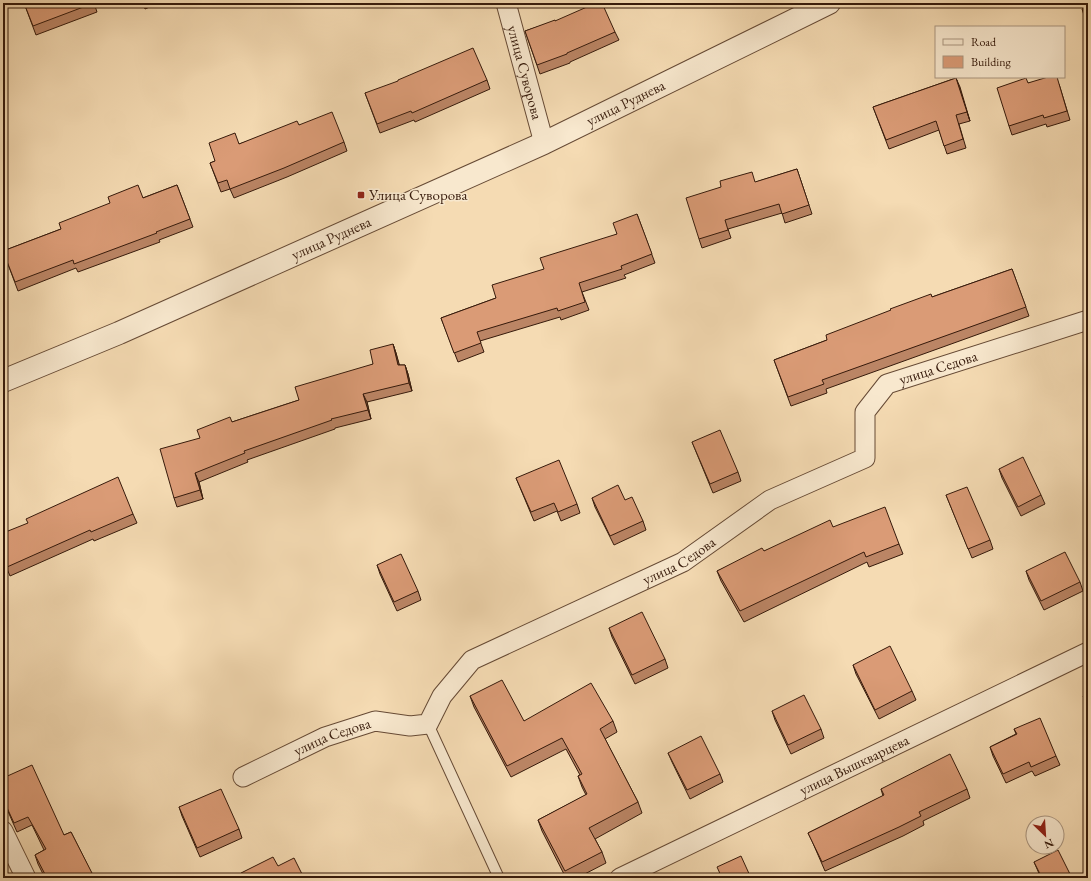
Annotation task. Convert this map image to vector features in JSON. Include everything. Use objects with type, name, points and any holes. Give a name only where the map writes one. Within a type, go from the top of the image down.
[{"type":"street","name":"улица Суворова","points":[[506,3],[544,143]]},
{"type":"street","name":"улица Руднева","points":[[3,381],[119,333],[544,143],[829,3]]},
{"type":"street","name":"улица Седова","points":[[243,777],[325,737],[375,721],[410,726],[428,724],[442,696],[472,660],[683,562],[770,500],[865,458],[865,412],[887,384],[1088,320]]},
{"type":"street","name":"улица Вышкварцева","points":[[620,878],[1088,652]]},
{"type":"street","points":[[3,831],[26,878]]},
{"type":"lane","points":[[428,724],[499,878]]},
{"type":"building","points":[[24,3],[94,3],[33,26]]},
{"type":"building","points":[[596,3],[602,3],[615,32],[567,54],[537,65],[525,31],[555,21]]},
{"type":"building","points":[[1088,7],[1088,28],[1082,9]]},
{"type":"building","points":[[473,48],[487,80],[412,113],[411,111],[377,124],[365,93],[398,81]]},
{"type":"building","points":[[956,78],[967,112],[956,115],[963,139],[944,146],[936,121],[886,140],[873,107]]},
{"type":"building","points":[[1026,78],[1028,83],[1045,78],[1057,78],[1067,111],[1044,118],[1043,115],[1009,126],[997,88]]},
{"type":"building","points":[[332,112],[344,142],[230,189],[227,180],[218,183],[210,163],[215,161],[209,143],[235,133],[239,144],[297,121],[299,125]]},
{"type":"building","points":[[797,169],[809,205],[782,214],[779,204],[725,220],[728,230],[699,239],[686,198],[721,187],[720,181],[752,172],[755,182]]},
{"type":"building","points":[[138,185],[143,198],[177,185],[190,219],[74,264],[73,260],[15,282],[3,251],[61,229],[59,223],[110,203],[108,197]]},
{"type":"building","points":[[637,214],[652,254],[621,266],[622,269],[579,283],[585,302],[558,311],[557,308],[477,332],[481,343],[454,353],[441,318],[496,298],[492,285],[544,269],[540,258],[617,234],[613,223]]},
{"type":"building","points":[[1012,269],[1026,307],[822,380],[824,384],[788,397],[774,360],[827,340],[826,335],[891,310],[890,309],[931,294],[932,297]]},
{"type":"building","points":[[393,344],[398,365],[405,365],[409,383],[363,394],[368,410],[331,419],[332,420],[244,451],[245,453],[195,473],[200,490],[174,498],[160,449],[200,438],[197,430],[230,417],[232,422],[299,400],[295,387],[373,364],[370,350]]},
{"type":"building","points":[[720,430],[738,472],[710,484],[692,442]]},
{"type":"building","points":[[1023,457],[1041,495],[1018,507],[999,469]]},
{"type":"building","points":[[559,460],[577,504],[558,512],[554,503],[531,512],[516,478]]},
{"type":"building","points":[[118,477],[133,514],[91,532],[90,530],[7,567],[3,558],[3,546],[6,544],[3,540],[3,533],[28,523],[26,519]]},
{"type":"building","points":[[618,485],[625,500],[632,497],[643,521],[610,536],[592,498]]},
{"type":"building","points":[[967,487],[990,540],[968,549],[946,495]]},
{"type":"building","points":[[885,507],[899,544],[866,557],[864,552],[740,611],[717,571],[762,548],[764,551],[830,520],[833,527]]},
{"type":"building","points":[[1065,552],[1080,582],[1041,601],[1026,571]]},
{"type":"building","points":[[401,554],[418,591],[394,602],[377,565]]},
{"type":"building","points":[[642,612],[665,659],[632,675],[609,628]]},
{"type":"building","points":[[890,646],[912,691],[875,710],[853,665]]},
{"type":"building","points":[[502,680],[524,721],[591,683],[613,721],[600,729],[638,802],[589,828],[602,852],[565,871],[538,820],[587,794],[578,776],[582,774],[562,738],[507,766],[470,696]]},
{"type":"building","points":[[1088,694],[1088,706],[1083,696]]},
{"type":"building","points":[[804,695],[821,729],[788,745],[772,711]]},
{"type":"building","points":[[1040,718],[1056,756],[1031,767],[1029,762],[1003,774],[990,747],[1017,734],[1014,729]]},
{"type":"building","points":[[701,736],[720,774],[687,790],[668,753]]},
{"type":"building","points":[[950,754],[967,789],[919,812],[921,816],[822,862],[808,833],[884,795],[881,789]]},
{"type":"building","points":[[32,765],[64,835],[71,832],[94,877],[47,878],[35,855],[46,849],[28,817],[14,823],[3,799],[3,778]]},
{"type":"building","points":[[221,789],[239,829],[197,848],[179,807]]},
{"type":"building","points":[[1048,855],[1060,855],[1072,878],[1042,878],[1034,862]]},
{"type":"building","points":[[741,856],[751,878],[722,878],[717,867]]},
{"type":"building","points":[[273,857],[278,866],[294,858],[304,878],[244,878],[241,873]]},
{"type":"place","name":"Улица Суворова","points":[[361,195]]}]
